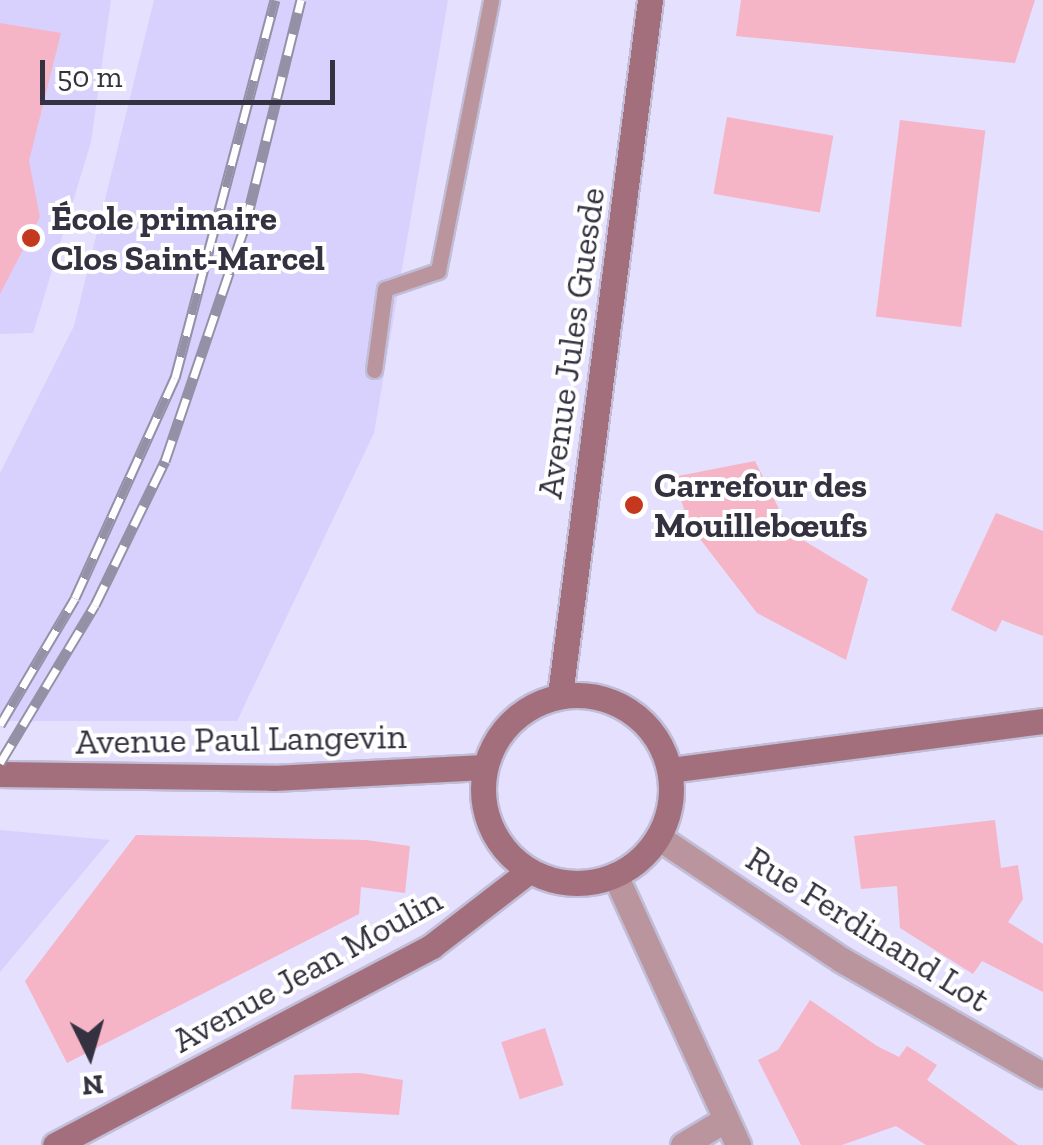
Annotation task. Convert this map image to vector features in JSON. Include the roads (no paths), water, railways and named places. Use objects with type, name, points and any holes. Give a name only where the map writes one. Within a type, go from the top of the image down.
[{"type":"main road","name":"Avenue Jules Guesde","points":[[560,695],[650,0]]},
{"type":"main road","points":[[560,695],[618,703],[660,743],[670,770],[658,837],[615,876],[586,883],[529,871],[489,827],[484,768],[511,720],[560,695]]},
{"type":"main road","points":[[670,770],[1043,721]]},
{"type":"main road","name":"Avenue Paul Langevin","points":[[0,774],[273,778],[484,768]]},
{"type":"main road","name":"Avenue Jean Moulin","points":[[55,1145],[432,946],[529,871]]},
{"type":"street","name":"Rue Ferdinand Lot","points":[[658,837],[842,960],[1043,1076]]},
{"type":"street","points":[[615,876],[738,1145]]},
{"type":"street","points":[[683,1145],[726,1119]]},
{"type":"lane","points":[[374,370],[386,289],[438,271],[491,0]]},
{"type":"railway","points":[[0,725],[75,598],[175,378],[275,0]]},
{"type":"railway","points":[[0,763],[95,605],[165,461],[245,226],[301,0]]},
{"type":"place","name":"École primaire Clos Saint-Marcel","points":[[31,238]]},
{"type":"place","name":"Carrefour des Mouillebœufs","points":[[634,505]]}]
